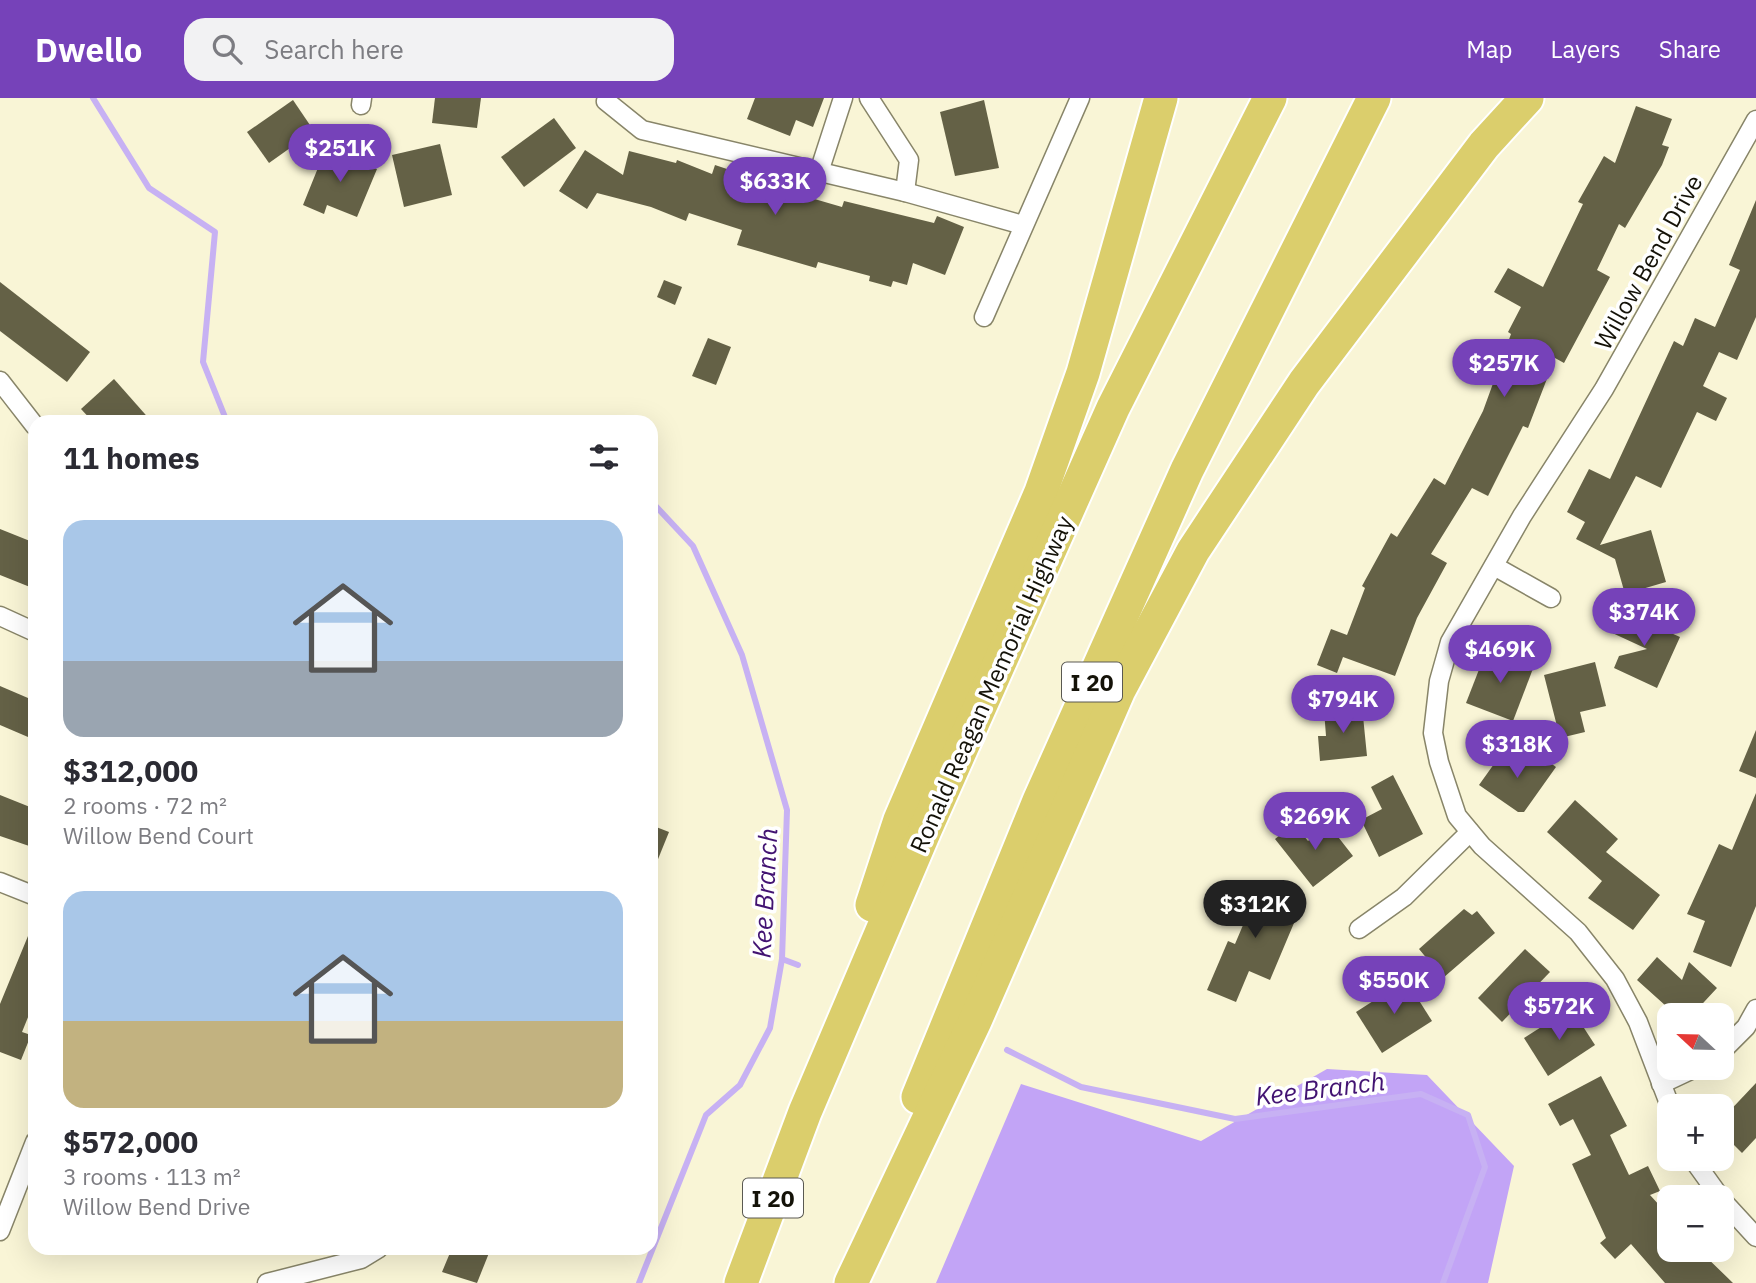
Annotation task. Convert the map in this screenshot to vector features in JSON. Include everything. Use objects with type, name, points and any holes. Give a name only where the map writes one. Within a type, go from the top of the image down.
[{"type":"highway","points":[[805,1112],[900,820],[1036,504],[1083,373],[1161,98]]},
{"type":"highway","name":"Ronald Reagan Memorial Highway","points":[[741,1283],[805,1112],[920,843],[1113,408],[1270,98]]},
{"type":"highway","name":"I 20","points":[[851,1283],[938,1042],[1039,801],[1187,470],[1374,98]]},
{"type":"highway","points":[[851,1283],[975,1021],[1119,690],[1193,551],[1304,383],[1484,145],[1527,98]]},
{"type":"street","points":[[607,98],[606,101],[642,131],[905,192],[1023,225]]},
{"type":"street","points":[[819,172],[843,98]]},
{"type":"street","points":[[869,98],[909,160],[905,192]]},
{"type":"street","points":[[984,317],[1080,98]]},
{"type":"street","name":"Willow Bend Drive","points":[[1665,1094],[1638,1022],[1615,979],[1578,932],[1470,832],[1457,816],[1439,762],[1433,733],[1439,681],[1450,642],[1494,565],[1604,389],[1756,120]]},
{"type":"street","points":[[0,381],[28,417]]},
{"type":"street","points":[[1494,565],[1551,598]]},
{"type":"street","points":[[0,616],[28,629]]},
{"type":"street","points":[[1359,929],[1404,897],[1470,832]]},
{"type":"street","points":[[0,882],[28,893]]},
{"type":"street","points":[[1734,1039],[1746,1027],[1756,1009]]},
{"type":"street","points":[[1661,1084],[1670,1080]]},
{"type":"street","points":[[0,1231],[28,1160]]},
{"type":"street","points":[[1734,1212],[1756,1237]]},
{"type":"street","points":[[267,1283],[368,1255]]},
{"type":"shaded area","points":[[1327,1069],[1427,1075],[1514,1166],[1488,1283],[936,1283],[1021,1084],[1201,1141]]},
{"type":"building","points":[[435,98],[481,98],[477,128],[432,123]]},
{"type":"building","points":[[755,98],[824,98],[813,127],[796,120],[790,136],[747,119]]},
{"type":"building","points":[[293,100],[314,131],[269,163],[247,132]]},
{"type":"building","points":[[984,100],[999,168],[955,176],[940,112]]},
{"type":"building","points":[[1636,106],[1672,119],[1662,145],[1669,147],[1662,165],[1625,228],[1619,224],[1597,270],[1610,277],[1564,363],[1555,358],[1528,428],[1523,426],[1488,496],[1472,488],[1431,554],[1447,563],[1417,618],[1395,676],[1343,657],[1337,673],[1317,665],[1331,629],[1347,635],[1365,588],[1362,586],[1391,533],[1397,537],[1434,478],[1445,485],[1483,411],[1511,334],[1508,332],[1521,307],[1494,292],[1508,268],[1543,287],[1583,204],[1578,202],[1604,156],[1615,163]]},
{"type":"building","points":[[554,118],[576,148],[524,187],[501,157]]},
{"type":"building","points":[[440,144],[452,195],[404,207],[392,155]]},
{"type":"building","points":[[326,148],[377,169],[357,217],[327,205],[324,214],[303,205]]},
{"type":"building","points":[[585,150],[623,175],[629,151],[676,163],[677,160],[712,174],[715,165],[733,171],[732,175],[842,207],[844,201],[934,223],[937,216],[964,227],[945,275],[913,263],[907,285],[893,281],[891,287],[869,281],[870,276],[818,262],[816,268],[737,245],[742,230],[689,213],[686,221],[651,207],[597,193],[587,209],[559,191]]},
{"type":"building","points":[[1756,200],[1756,317],[1737,360],[1719,352],[1703,386],[1727,398],[1716,421],[1697,412],[1661,488],[1636,476],[1600,545],[1651,530],[1666,582],[1625,594],[1615,559],[1576,539],[1585,522],[1567,512],[1589,469],[1610,479],[1674,341],[1683,346],[1695,318],[1715,327],[1740,270],[1729,265]]},
{"type":"building","points":[[664,280],[682,287],[675,305],[657,297]]},
{"type":"building","points":[[0,282],[90,352],[67,382],[0,331]]},
{"type":"building","points":[[708,338],[731,347],[716,385],[692,376]]},
{"type":"building","points":[[114,379],[146,415],[87,415],[81,409]]},
{"type":"building","points":[[0,529],[28,540],[28,586],[0,575]]},
{"type":"building","points":[[1617,609],[1680,637],[1657,688],[1614,668],[1619,656],[1647,649],[1608,631]]},
{"type":"building","points":[[1487,649],[1534,666],[1513,721],[1466,703]]},
{"type":"building","points":[[1595,662],[1606,706],[1580,712],[1585,732],[1560,738],[1544,675]]},
{"type":"building","points":[[0,686],[28,698],[28,737],[0,725]]},
{"type":"building","points":[[1362,706],[1367,756],[1320,761],[1318,736],[1326,736],[1324,710]]},
{"type":"building","points":[[1756,730],[1756,778],[1739,771]]},
{"type":"building","points":[[1504,750],[1527,766],[1537,753],[1556,767],[1524,812],[1518,812],[1479,785]]},
{"type":"building","points":[[1393,775],[1423,834],[1379,857],[1361,820],[1382,809],[1371,787]]},
{"type":"building","points":[[1756,793],[1756,906],[1731,967],[1693,952],[1705,921],[1687,914],[1719,844],[1732,850]]},
{"type":"building","points":[[0,795],[28,806],[28,846],[0,836]]},
{"type":"building","points":[[1575,800],[1618,839],[1606,852],[1660,895],[1633,930],[1588,898],[1602,881],[1547,832]]},
{"type":"building","points":[[1294,824],[1308,841],[1328,824],[1353,856],[1313,887],[1275,839]]},
{"type":"building","points":[[658,828],[669,832],[658,859]]},
{"type":"building","points":[[1248,881],[1302,904],[1270,980],[1249,971],[1236,1002],[1207,990],[1228,941],[1235,944],[1249,911],[1237,906]]},
{"type":"building","points":[[1464,909],[1472,915],[1477,911],[1495,933],[1443,978],[1419,949]]},
{"type":"building","points":[[28,936],[28,1017],[22,1032],[28,1034],[28,1042],[21,1060],[0,1052],[0,1004]]},
{"type":"building","points":[[1525,949],[1550,972],[1502,1022],[1478,998]]},
{"type":"building","points":[[1657,957],[1682,980],[1689,962],[1717,988],[1703,1003],[1663,1003],[1637,980]]},
{"type":"building","points":[[1406,980],[1432,1021],[1382,1053],[1356,1012]]},
{"type":"building","points":[[1571,1008],[1595,1045],[1548,1076],[1524,1038]]},
{"type":"building","points":[[1601,1076],[1627,1126],[1610,1135],[1629,1175],[1648,1166],[1657,1185],[1657,1192],[1650,1195],[1657,1203],[1657,1262],[1711,1262],[1733,1283],[1665,1283],[1631,1244],[1615,1259],[1600,1243],[1606,1238],[1572,1164],[1591,1155],[1573,1119],[1560,1126],[1548,1104]]},
{"type":"building","points":[[1756,1083],[1756,1138],[1742,1153],[1734,1145],[1734,1106]]},
{"type":"building","points":[[449,1255],[488,1255],[477,1283],[442,1272]]},
{"type":"waterway","name":"Kee Branch","points":[[93,98],[149,188],[215,232],[203,362],[224,415]]},
{"type":"waterway","name":"Kee Branch","points":[[658,508],[693,546],[742,655],[787,810],[782,959],[770,1028],[740,1085],[706,1115],[658,1235]]},
{"type":"waterway","points":[[782,959],[798,965]]},
{"type":"waterway","name":"Kee Branch","points":[[1007,1050],[1081,1087],[1235,1119],[1421,1094],[1468,1115],[1485,1167],[1443,1283]]},
{"type":"waterway","name":"Kee Branch","points":[[639,1283],[650,1255]]}]
